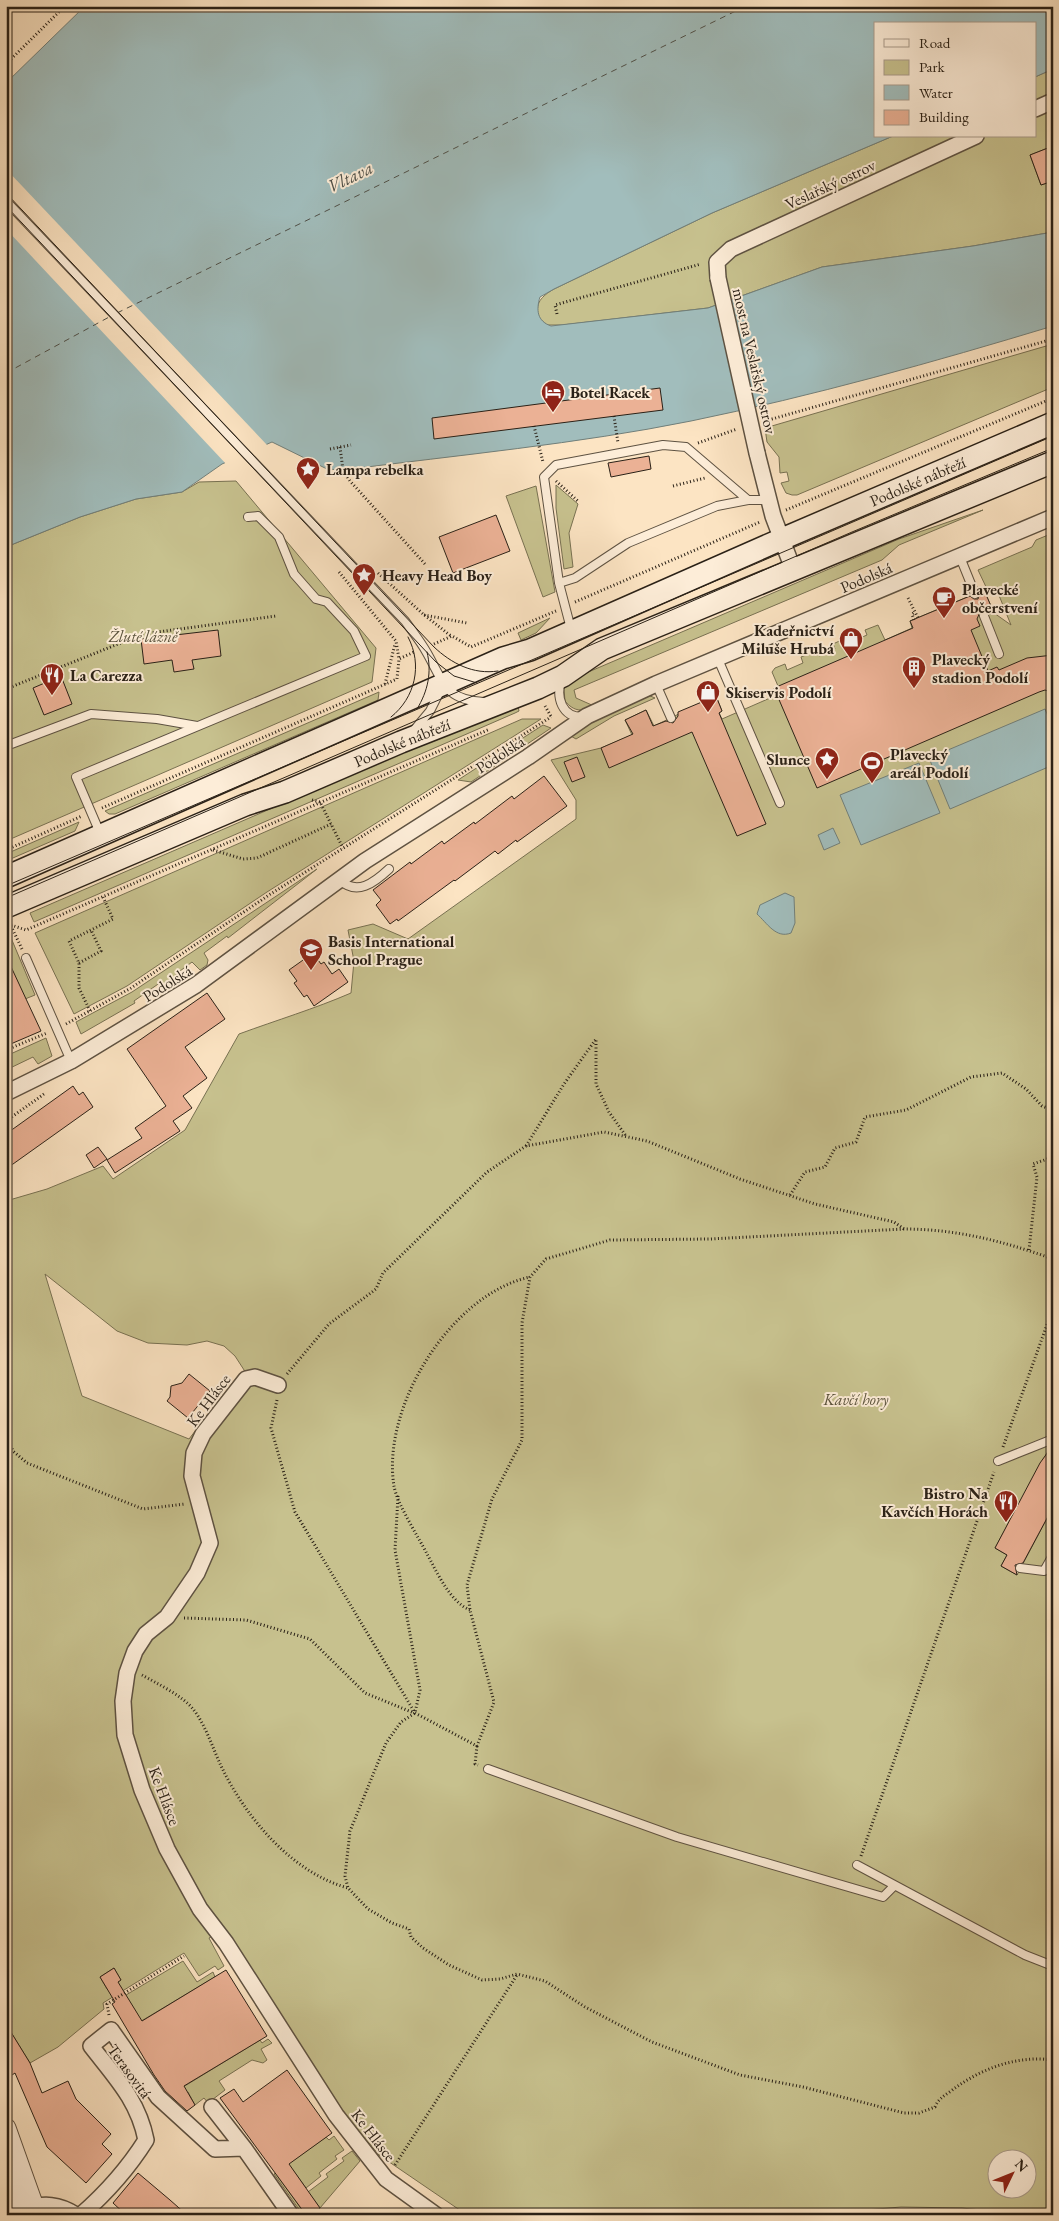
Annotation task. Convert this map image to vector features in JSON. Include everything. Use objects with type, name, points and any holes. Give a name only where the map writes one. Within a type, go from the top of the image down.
[{"type":"main road","name":"Podolské nábřeží","points":[[6,877],[503,658],[530,650],[782,539],[1053,424]]},
{"type":"main road","name":"Podolské nábřeží","points":[[8,916],[245,805],[285,792],[563,676],[602,649],[793,569],[899,528],[1053,462]]},
{"type":"street","points":[[1036,109],[1053,101]]},
{"type":"street","name":"Veslařský ostrov","points":[[717,262],[731,249],[972,138]]},
{"type":"street","name":"most na Veslařský ostrov","points":[[717,262],[718,278],[757,453],[774,515]]},
{"type":"street","points":[[774,515],[793,569]]},
{"type":"street","name":"Podolská","points":[[7,1093],[72,1061],[196,985],[365,861],[528,757],[587,716],[656,684],[1053,517]]},
{"type":"street","name":"Ke Hlásce","points":[[278,1385],[255,1377],[246,1378],[196,1446],[192,1462],[192,1476],[210,1543],[209,1550],[197,1574],[167,1617],[146,1634],[135,1652],[124,1685],[125,1735],[148,1806],[167,1849],[200,1909],[226,1942],[336,2115],[386,2178],[436,2215]]},
{"type":"street","name":"Terasovitá","points":[[81,2215],[136,2154],[146,2140],[142,2120],[130,2096],[90,2046],[110,2030],[158,2097],[176,2116],[215,2149],[244,2148]]},
{"type":"street","points":[[212,2107],[244,2148],[291,2215]]},
{"type":"street","points":[[6,2128],[28,2212]]},
{"type":"street","points":[[6,2178],[28,2212]]},
{"type":"street","points":[[28,2212],[56,2206],[76,2215]]},
{"type":"lane","points":[[6,200],[416,636],[443,685],[452,693],[472,702],[498,702]]},
{"type":"lane","points":[[572,632],[559,583],[544,477],[551,468],[556,465],[663,445],[686,447],[748,500]]},
{"type":"lane","points":[[1028,473],[1053,472]]},
{"type":"lane","points":[[559,583],[576,578],[628,542],[717,506],[748,500],[769,500]]},
{"type":"lane","points":[[101,836],[76,777],[366,656],[354,631],[327,602],[316,599],[294,574],[279,536],[258,516],[248,517]]},
{"type":"lane","points":[[960,557],[975,594]]},
{"type":"lane","points":[[984,616],[999,654]]},
{"type":"lane","points":[[718,659],[780,803]]},
{"type":"lane","points":[[563,676],[558,695],[561,704],[575,717],[587,716]]},
{"type":"lane","points":[[656,684],[670,718]]},
{"type":"lane","points":[[401,742],[430,711],[443,685]]},
{"type":"lane","points":[[6,746],[91,714],[157,719],[199,726]]},
{"type":"lane","points":[[340,880],[347,886],[358,888],[372,884],[389,869]]},
{"type":"lane","points":[[26,958],[72,1061]]},
{"type":"lane","points":[[998,1461],[1053,1439]]},
{"type":"lane","points":[[1020,1568],[1044,1571],[1053,1555]]},
{"type":"lane","points":[[488,1769],[677,1837],[833,1883],[883,1897],[894,1886]]},
{"type":"lane","points":[[857,1865],[1025,1955],[1053,1966]]},
{"type":"path","points":[[6,64],[65,6]]},
{"type":"path","points":[[557,314],[555,305],[708,262],[717,262]]},
{"type":"path","points":[[757,424],[1053,338]]},
{"type":"path","points":[[573,604],[774,515],[1053,398]]},
{"type":"path","points":[[614,416],[617,436]]},
{"type":"path","points":[[534,426],[538,450]]},
{"type":"path","points":[[686,447],[738,429]]},
{"type":"path","points":[[330,449],[351,445]]},
{"type":"path","points":[[340,447],[343,470],[350,481],[425,564]]},
{"type":"path","points":[[673,486],[718,474]]},
{"type":"path","points":[[557,481],[580,502]]},
{"type":"path","points":[[372,568],[423,614],[452,636]]},
{"type":"path","points":[[340,572],[396,641],[399,659]]},
{"type":"path","points":[[908,598],[915,612],[916,619]]},
{"type":"path","points":[[472,647],[553,612]]},
{"type":"path","points":[[423,614],[467,623]]},
{"type":"path","points":[[6,689],[143,634],[276,616]]},
{"type":"path","points":[[385,684],[396,641]]},
{"type":"path","points":[[6,850],[397,679]]},
{"type":"path","points":[[538,708],[553,702]]},
{"type":"path","points":[[545,706],[556,725]]},
{"type":"path","points":[[6,1050],[57,1028],[131,988],[343,848],[552,717]]},
{"type":"path","points":[[8,916],[26,930],[494,728]]},
{"type":"path","points":[[320,802],[343,848]]},
{"type":"path","points":[[212,850],[243,859],[257,858],[331,824]]},
{"type":"path","points":[[90,1011],[79,988],[79,963],[69,941],[113,919],[103,897]]},
{"type":"path","points":[[6,927],[8,916]]},
{"type":"path","points":[[8,916],[26,958]]},
{"type":"path","points":[[79,963],[101,951],[91,930]]},
{"type":"path","points":[[526,1146],[564,1084],[596,1039],[596,1084],[609,1112],[626,1137]]},
{"type":"path","points":[[790,1195],[805,1172],[825,1168],[835,1148],[856,1142],[866,1117],[906,1110],[971,1077],[1002,1073],[1026,1089],[1042,1106],[1053,1110]]},
{"type":"path","points":[[415,1713],[295,1512],[271,1428],[278,1385],[329,1324],[376,1289],[383,1273],[487,1172],[526,1146],[604,1132],[646,1141],[740,1179],[815,1204],[894,1222],[904,1229]]},
{"type":"path","points":[[1029,1250],[1037,1178],[1033,1164],[1053,1157]]},
{"type":"path","points":[[167,1617],[246,1620],[310,1639],[365,1693],[415,1713],[477,1746],[494,1702],[470,1610],[468,1585],[470,1571],[492,1499],[522,1440],[522,1323],[530,1277],[546,1259],[610,1240],[710,1239],[934,1229],[974,1235],[1029,1250],[1053,1259]]},
{"type":"path","points":[[470,1610],[458,1603],[434,1566],[394,1488],[393,1468],[397,1425],[407,1396],[436,1346],[460,1319],[490,1295],[516,1280],[530,1277]]},
{"type":"path","points":[[857,1865],[1053,1308]]},
{"type":"path","points":[[6,1436],[13,1451],[28,1462],[143,1509],[199,1502]]},
{"type":"path","points":[[348,1888],[345,1876],[350,1831],[386,1743],[400,1722],[415,1713],[420,1690],[395,1550],[398,1496]]},
{"type":"path","points":[[129,1667],[192,1707],[207,1733],[233,1789],[254,1818],[287,1853],[315,1875],[348,1888],[368,1910],[408,1929],[411,1936],[423,1948],[448,1965],[482,1980],[500,1979],[517,1974],[545,1981],[585,2007],[652,2042],[701,2061],[740,2075],[803,2087],[904,2113],[929,2111],[936,2107],[938,2100],[965,2081],[998,2065],[1037,2058],[1053,2060]]},
{"type":"path","points":[[107,2004],[184,1956]]},
{"type":"path","points":[[386,2178],[517,1974]]},
{"type":"green space","points":[[1053,69],[1053,146],[1030,155],[1041,185],[1053,181],[1053,232],[973,246],[822,267],[708,308],[562,325],[547,325],[539,318],[538,304],[540,300],[554,289],[712,213],[888,138],[1036,138],[1036,77]]},
{"type":"green space","points":[[1053,344],[1053,387],[797,495],[786,493],[781,483],[789,481],[787,472],[780,473],[779,457],[767,442],[765,428]]},
{"type":"green space","name":"Žluté lázně","points":[[236,481],[376,648],[372,682],[6,841],[6,547],[80,517],[136,499],[182,492],[199,482]]},
{"type":"green space","points":[[556,485],[578,504],[569,533],[573,567],[564,569],[556,508]]},
{"type":"green space","points":[[536,486],[555,592],[543,597],[506,496]]},
{"type":"green space","points":[[983,510],[899,545],[882,560],[574,690],[576,698],[594,706],[590,708],[575,709],[565,701],[564,689],[572,679],[899,539]]},
{"type":"green space","name":"Kavčí hory","points":[[1053,533],[1053,1451],[1049,1449],[995,1548],[1007,1555],[1001,1566],[1017,1575],[1053,1507],[1053,2215],[1028,2215],[962,2208],[901,2207],[806,2215],[467,2215],[379,2155],[339,2108],[223,1930],[209,1938],[224,1966],[218,1970],[215,1966],[199,1976],[184,1953],[103,2003],[104,2009],[58,2047],[30,2063],[7,2026],[12,2022],[6,2014],[6,1201],[47,1189],[103,1166],[113,1179],[185,1130],[239,1034],[351,993],[354,961],[348,930],[373,924],[408,939],[576,819],[576,800],[551,760],[601,748],[632,735],[625,720],[646,710],[654,726],[716,696],[722,711],[719,713],[722,719],[777,695],[774,688],[778,686],[772,672],[775,668],[785,664],[787,670],[803,663],[801,657],[816,651],[819,656],[835,649],[833,644],[848,637],[851,642],[867,635],[865,630],[878,625],[885,640],[912,628],[910,621],[984,590],[994,613],[1011,625],[996,588],[987,589],[978,570],[1032,547],[1036,540]],"holes":[[[45,1274],[117,1331],[148,1343],[187,1345],[207,1341],[224,1346],[235,1356],[246,1373],[219,1400],[189,1439],[82,1396]],[[114,1968],[121,1980],[107,1989],[100,1977]]]},
{"type":"green space","points":[[550,618],[536,633],[521,640],[518,633]]},
{"type":"green space","points":[[379,692],[378,700],[115,814],[109,814],[105,811]]},
{"type":"green space","points":[[648,695],[655,698],[614,716],[576,739],[569,735],[597,718]]},
{"type":"green space","points":[[517,702],[519,711],[515,713],[34,922],[30,913]]},
{"type":"green space","points":[[522,719],[541,719],[267,892],[127,986],[74,1014],[35,933]]},
{"type":"green space","points":[[543,725],[551,728],[471,782],[458,780]]},
{"type":"green space","points":[[79,822],[75,831],[6,861],[6,854]]},
{"type":"green space","points":[[317,869],[228,938],[227,936],[204,953],[208,960],[207,965],[200,970],[192,962],[176,974],[179,985],[172,990],[167,989],[161,982],[134,1001],[135,1003],[81,1034],[76,1022],[132,992]]},
{"type":"green space","points":[[9,933],[35,995],[25,999],[6,957],[6,934]]},
{"type":"green space","points":[[46,1038],[52,1056],[38,1064],[33,1057],[6,1070],[6,1056]]},
{"type":"green space","points":[[183,1961],[197,1982],[213,1972],[215,1977],[128,2029],[126,1995]]},
{"type":"green space","points":[[268,2039],[272,2043],[261,2049],[267,2060],[263,2063],[252,2060],[219,2081],[225,2090],[208,2103],[204,2098],[195,2105],[188,2092],[174,2100],[170,2095],[260,2040],[262,2043]]},
{"type":"green space","points":[[334,2136],[344,2150],[335,2156],[337,2159],[319,2173],[321,2176],[306,2188],[292,2169],[279,2178],[306,2215],[303,2215],[274,2174],[326,2137],[329,2140]]},
{"type":"green space","points":[[352,2151],[360,2161],[320,2208],[308,2192],[328,2177],[326,2174],[344,2161],[342,2158]]},
{"type":"water","name":"Vltava","points":[[85,6],[1053,6],[1053,69],[1036,77],[1036,22],[874,22],[874,138],[888,138],[712,213],[554,289],[540,297],[538,311],[540,318],[551,326],[708,308],[822,267],[973,246],[1053,232],[1053,326],[918,365],[782,401],[691,421],[605,436],[343,470],[327,469],[272,442],[222,464],[182,492],[136,499],[80,517],[6,547],[6,83]]},
{"type":"water","points":[[1045,709],[1053,728],[1053,765],[950,809],[929,758]]},
{"type":"water","points":[[919,763],[940,813],[861,845],[840,795]]},
{"type":"water","points":[[833,828],[840,843],[824,850],[818,835]]},
{"type":"water","points":[[785,893],[794,897],[795,923],[791,933],[781,934],[772,929],[757,914],[760,905]]},
{"type":"pier","points":[[6,169],[268,446],[227,465],[6,229]]},
{"type":"building","points":[[1053,146],[1053,181],[1041,185],[1030,155]]},
{"type":"building","name":"Botel Racek","points":[[660,388],[663,410],[434,439],[432,418]]},
{"type":"building","points":[[649,456],[651,469],[611,477],[608,463]]},
{"type":"building","points":[[496,515],[510,551],[453,573],[439,537]]},
{"type":"building","name":"Plavecký stadion Podolí","points":[[984,590],[994,613],[989,614],[984,610],[980,612],[977,619],[980,626],[971,630],[988,671],[997,667],[999,670],[1027,658],[1053,655],[1053,693],[1045,690],[1039,692],[817,788],[774,688],[913,628],[910,621],[970,596],[978,599],[980,592]]},
{"type":"building","points":[[218,630],[221,656],[192,660],[194,669],[174,672],[172,660],[144,664],[141,639]]},
{"type":"building","name":"La Carezza","points":[[61,676],[72,704],[44,715],[33,688]]},
{"type":"building","points":[[716,696],[722,711],[719,713],[766,824],[737,836],[692,732],[609,768],[601,748],[633,734],[625,720],[646,710],[653,726],[666,721],[673,723],[678,716],[678,712]]},
{"type":"building","points":[[577,757],[585,777],[572,782],[564,762]]},
{"type":"building","points":[[544,776],[567,806],[498,854],[495,851],[398,921],[397,919],[390,924],[376,905],[381,900],[373,890],[410,862],[411,864],[442,841],[444,844],[474,822],[475,824],[512,796],[514,799]]},
{"type":"building","points":[[313,953],[321,964],[324,962],[332,974],[339,969],[348,982],[314,1006],[307,995],[304,997],[294,983],[297,981],[289,970]]},
{"type":"building","points":[[6,956],[41,1031],[6,1046]]},
{"type":"building","points":[[207,993],[225,1019],[185,1047],[207,1078],[183,1096],[192,1108],[173,1121],[180,1131],[115,1173],[107,1160],[142,1138],[135,1128],[166,1106],[127,1049]]},
{"type":"building","points":[[73,1086],[79,1095],[83,1092],[93,1107],[6,1169],[6,1134]]},
{"type":"building","points":[[98,1147],[107,1159],[94,1168],[86,1155]]},
{"type":"building","points":[[189,1374],[210,1391],[188,1418],[167,1401],[170,1397],[171,1386],[182,1383]]},
{"type":"building","points":[[1053,1445],[1053,1507],[1023,1563],[1015,1565],[1017,1575],[1001,1566],[1007,1555],[995,1548],[1040,1463]]},
{"type":"building","points":[[114,1968],[121,1980],[118,1982],[142,2021],[226,1970],[267,2036],[184,2086],[195,2105],[187,2111],[165,2091],[112,2004],[115,2002],[100,1977]]},
{"type":"building","points":[[6,2024],[30,2063],[42,2093],[68,2081],[76,2099],[111,2134],[102,2144],[112,2154],[86,2183],[47,2147],[15,2073],[6,2079]]},
{"type":"building","points":[[287,2070],[332,2133],[289,2164],[320,2208],[314,2215],[306,2215],[220,2098],[234,2089],[243,2102]]},
{"type":"building","points":[[138,2173],[187,2215],[126,2215],[113,2203]]},
{"type":"ferry route","points":[[117,313],[746,6]]},
{"type":"ferry route","points":[[6,373],[111,316]]},
{"type":"tram line","points":[[6,193],[434,647],[455,663],[480,671],[498,671]]},
{"type":"tram line","points":[[6,206],[436,662],[454,676],[477,683]]},
{"type":"tram line","points":[[6,886],[1053,436]]},
{"type":"tram line","points":[[6,898],[852,532],[1053,448]]},
{"type":"tram line","points":[[391,717],[406,700],[414,680],[416,670],[415,659],[408,637]]},
{"type":"tram line","points":[[417,709],[428,681],[427,652]]},
{"type":"place","name":"Botel Racek","points":[[553,413]]},
{"type":"place","name":"Lampa rebelka","points":[[308,490]]},
{"type":"place","name":"Heavy Head Boy","points":[[364,596]]},
{"type":"place","name":"Plavecké občerstvení","points":[[944,619]]},
{"type":"place","name":"Kadeřnictví Miluše Hrubá","points":[[851,660]]},
{"type":"place","name":"Plavecký stadion Podolí","points":[[914,689]]},
{"type":"place","name":"La Carezza","points":[[52,696]]},
{"type":"place","name":"Skiservis Podolí","points":[[708,713]]},
{"type":"place","name":"Slunce","points":[[827,780]]},
{"type":"place","name":"Plavecký areál Podolí","points":[[872,784]]},
{"type":"place","name":"Basis International School Prague","points":[[311,971]]},
{"type":"place","name":"Bistro Na Kavčích Horách","points":[[1006,1523]]}]
